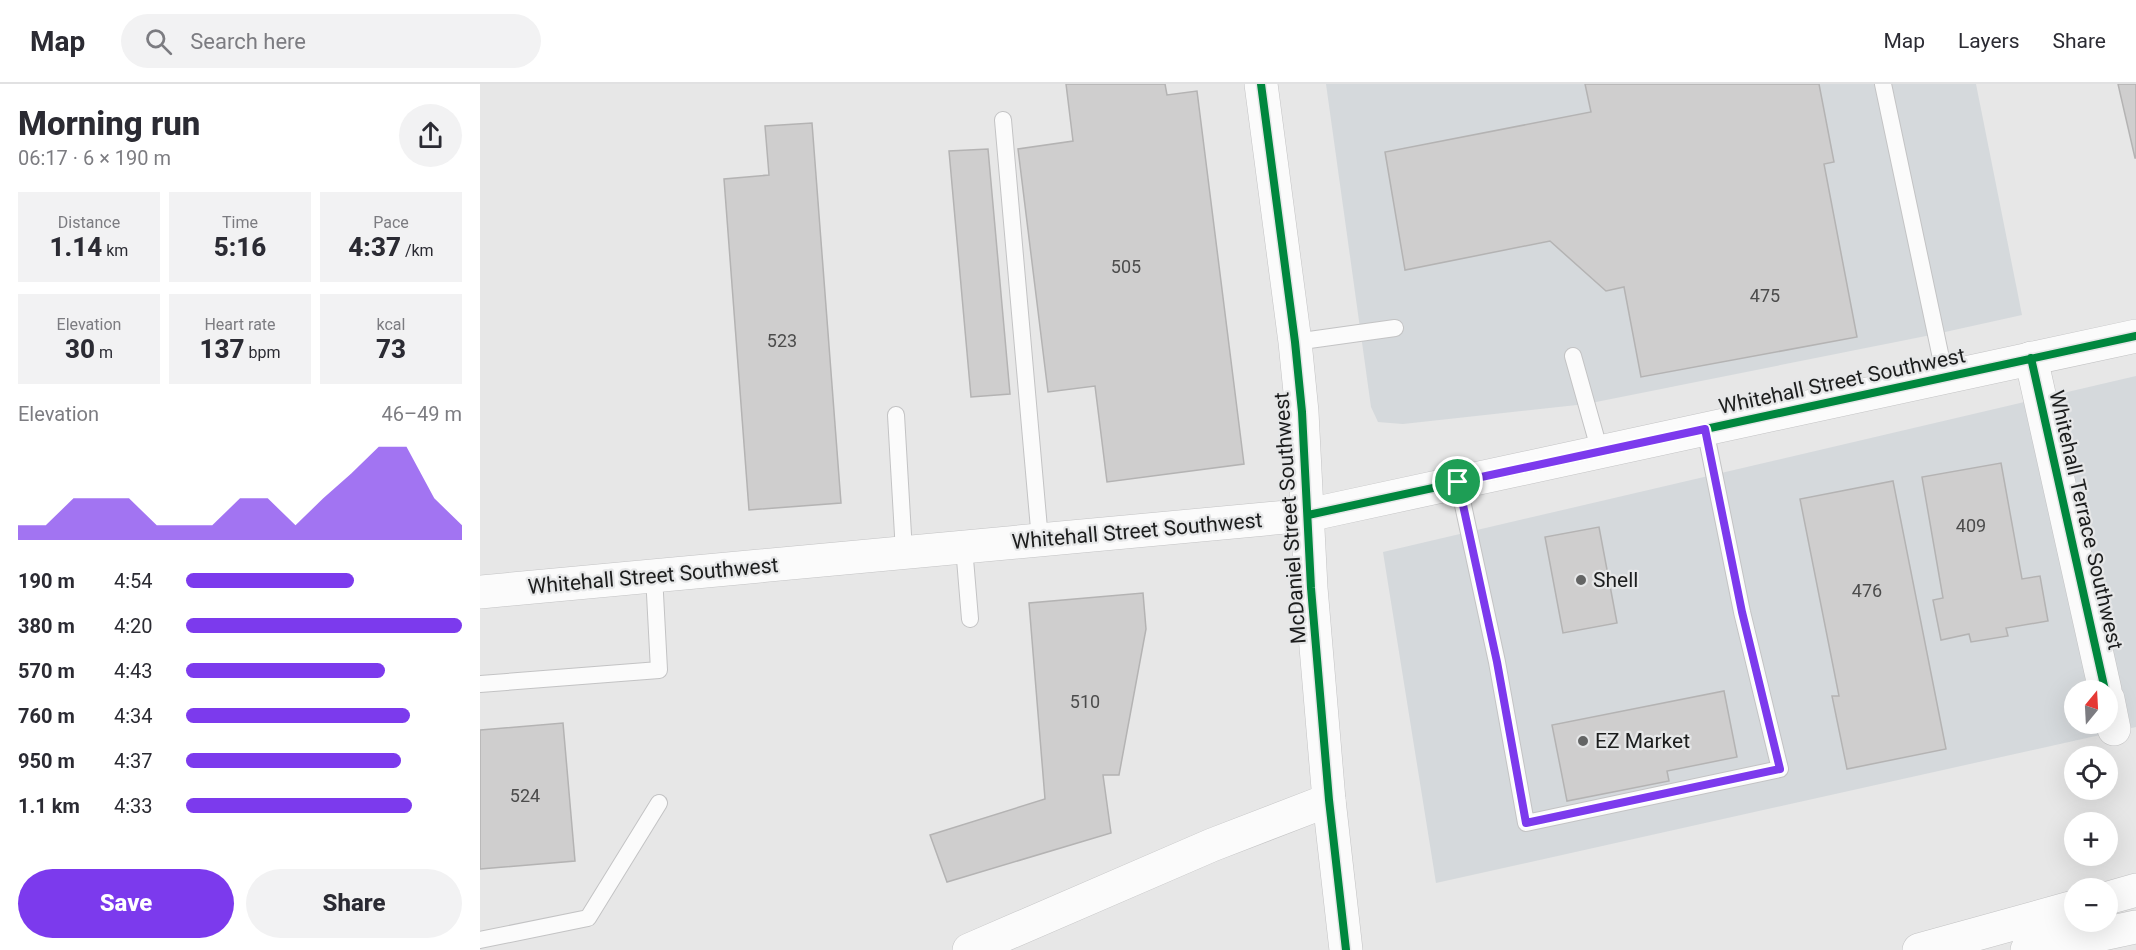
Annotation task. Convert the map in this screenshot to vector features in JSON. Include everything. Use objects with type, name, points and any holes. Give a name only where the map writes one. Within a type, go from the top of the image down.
[{"type":"main road","name":"McDaniel Street Southwest","points":[[1262,84],[1302,412],[1311,588],[1329,800],[1346,950]]},
{"type":"main road","name":"Whitehall Street Southwest","points":[[480,592],[1308,515],[2136,336]]},
{"type":"main road","name":"Whitehall Terrace Southwest","points":[[2031,358],[2103,680]]},
{"type":"main road","points":[[969,950],[1212,845],[1329,800]]},
{"type":"main road","points":[[2118,895],[2136,890]]},
{"type":"main road","points":[[1919,950],[2064,910]]},
{"type":"main road","points":[[2027,950],[2136,927]]},
{"type":"lane","points":[[1882,84],[1945,377]]},
{"type":"lane","points":[[1003,120],[1040,540]]},
{"type":"lane","points":[[1295,342],[1395,328]]},
{"type":"lane","points":[[1573,356],[1600,452]]},
{"type":"lane","points":[[896,415],[904,552]]},
{"type":"lane","points":[[1458,482],[1497,662],[1526,823],[1780,769],[1742,612],[1705,429]]},
{"type":"lane","points":[[964,547],[970,619]]},
{"type":"lane","points":[[480,684],[659,670],[654,575]]},
{"type":"lane","points":[[480,940],[588,918],[659,803]]},
{"type":"shaded area","points":[[1326,84],[1976,84],[2022,315],[1586,404],[1403,424],[1378,422],[1371,407]]},
{"type":"shaded area","points":[[2136,376],[2136,727],[2118,731],[2118,680],[2064,680],[2064,734],[2105,734],[1436,883],[1383,552]]},
{"type":"building","points":[[1066,84],[1165,84],[1167,95],[1197,91],[1244,464],[1107,482],[1095,386],[1048,392],[1018,149],[1073,141]]},
{"type":"building","points":[[1585,84],[1819,84],[1834,162],[1824,164],[1857,337],[1641,377],[1624,287],[1606,291],[1550,241],[1405,270],[1385,152],[1591,112]]},
{"type":"building","points":[[2118,84],[2136,84],[2136,158],[2135,158]]},
{"type":"building","points":[[812,123],[841,503],[749,510],[724,179],[769,175],[765,126]]},
{"type":"building","points":[[988,149],[1010,394],[971,397],[949,151]]},
{"type":"building","points":[[2001,463],[2022,579],[2040,576],[2048,621],[2006,628],[2008,636],[1971,642],[1969,634],[1941,640],[1933,600],[1943,598],[1922,477]]},
{"type":"building","points":[[1893,481],[1946,749],[1847,769],[1832,696],[1839,696],[1800,499]]},
{"type":"building","name":"Shell","points":[[1599,527],[1617,623],[1563,633],[1545,537]]},
{"type":"building","points":[[1143,593],[1146,629],[1119,775],[1103,775],[1111,833],[947,882],[930,835],[1045,799],[1029,603]]},
{"type":"building","points":[[1724,691],[1737,757],[1667,771],[1669,781],[1567,801],[1552,725]]},
{"type":"building","points":[[563,723],[575,861],[480,869],[480,730]]},
{"type":"cycle path","points":[[1261,84],[1302,412],[1311,588],[1329,800],[1346,950]]},
{"type":"cycle path","points":[[1308,515],[2136,336]]},
{"type":"cycle path","points":[[2031,358],[2103,680]]},
{"type":"place","name":"Shell","points":[[1581,580]]},
{"type":"place","name":"EZ Market","points":[[1583,741]]},
{"type":"route","points":[[1705,429],[1742,612],[1780,769],[1526,823],[1497,662],[1458,482],[1705,429]]}]
